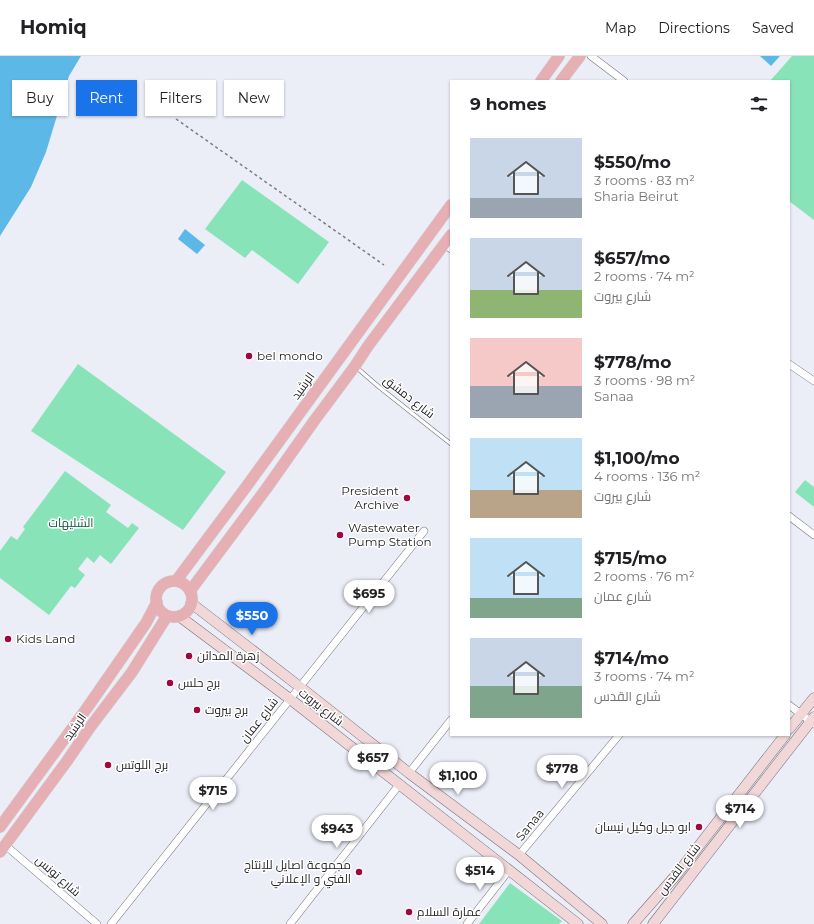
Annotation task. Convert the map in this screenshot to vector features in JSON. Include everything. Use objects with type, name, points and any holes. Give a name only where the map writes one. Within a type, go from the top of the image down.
[{"type":"main road","points":[[542,80],[559,56]]},
{"type":"main road","points":[[562,80],[580,56]]},
{"type":"main road","name":"الرشيد","points":[[176,581],[450,206]]},
{"type":"main road","points":[[190,591],[266,489],[368,346],[449,243]]},
{"type":"main road","points":[[176,581],[187,586],[190,591],[192,597],[191,604],[185,613],[173,617],[168,616],[158,608],[156,597],[161,587],[165,584],[176,581]]},
{"type":"main road","name":"الرشيد","points":[[0,826],[96,695],[146,623],[156,602]]},
{"type":"main road","name":"شارع بيروت","points":[[191,604],[409,773],[520,855],[602,924]]},
{"type":"main road","name":"الرشيد","points":[[3,848],[132,672],[168,616]]},
{"type":"main road","name":"شارع بيروت","points":[[179,616],[290,699],[578,924]]},
{"type":"main road","points":[[790,728],[814,698]]},
{"type":"main road","name":"شارع القدس","points":[[652,924],[813,721]]},
{"type":"main road","name":"شارع القدس","points":[[633,924],[677,874],[784,736]]},
{"type":"street","points":[[591,56],[623,80]]},
{"type":"street","points":[[790,365],[814,381]]},
{"type":"street","points":[[790,518],[814,536]]},
{"type":"street","name":"شارع عمان","points":[[111,924],[424,531]]},
{"type":"street","points":[[790,706],[813,721]]},
{"type":"street","points":[[409,773],[450,721]]},
{"type":"street","name":"Sanaa","points":[[520,855],[617,736]]},
{"type":"street","points":[[290,924],[399,785]]},
{"type":"street","name":"شارع تونس","points":[[3,848],[97,924]]},
{"type":"street","points":[[467,924],[509,870]]},
{"type":"lane","name":"شارع دمشق","points":[[355,366],[450,443]]},
{"type":"path","points":[[176,119],[384,265]]},
{"type":"green space","points":[[792,56],[814,56],[814,220],[790,202],[790,80],[771,80]]},
{"type":"green space","points":[[242,180],[329,242],[298,284],[252,250],[245,258],[205,229]]},
{"type":"green space","points":[[78,364],[226,472],[183,530],[31,431]]},
{"type":"green space","name":"الشليهات","points":[[65,471],[111,505],[106,512],[128,528],[132,523],[139,528],[111,564],[100,555],[94,563],[87,557],[78,569],[85,575],[75,588],[71,586],[49,615],[0,578],[0,551],[11,536],[17,540],[25,529],[23,527]]},
{"type":"green space","points":[[805,480],[814,487],[814,507],[795,492]]},
{"type":"green space","points":[[510,883],[562,921],[559,924],[479,924]]},
{"type":"water","points":[[0,56],[81,56],[68,80],[12,80],[12,116],[57,116],[46,152],[31,187],[0,236]]},
{"type":"water","points":[[760,56],[780,56],[771,66]]},
{"type":"water","points":[[185,229],[205,245],[197,254],[178,239]]},
{"type":"place","name":"bel mondo","points":[[249,356]]},
{"type":"place","name":"President Archive","points":[[407,498]]},
{"type":"place","name":"Wastewater Pump Station","points":[[340,535]]},
{"type":"place","name":"Kids Land","points":[[8,639]]},
{"type":"place","name":"زهرة المدائن","points":[[189,656]]},
{"type":"place","name":"برج حلس","points":[[170,683]]},
{"type":"place","name":"برج بيروت","points":[[197,710]]},
{"type":"place","name":"برج اللوتس","points":[[108,765]]},
{"type":"place","name":"ابو جبل وكيل نيسان","points":[[699,827]]},
{"type":"place","name":"مجموعة اصايل للإنتاج الفني و الإعلاني","points":[[359,872]]},
{"type":"place","name":"عمارة السلام","points":[[409,912]]}]
